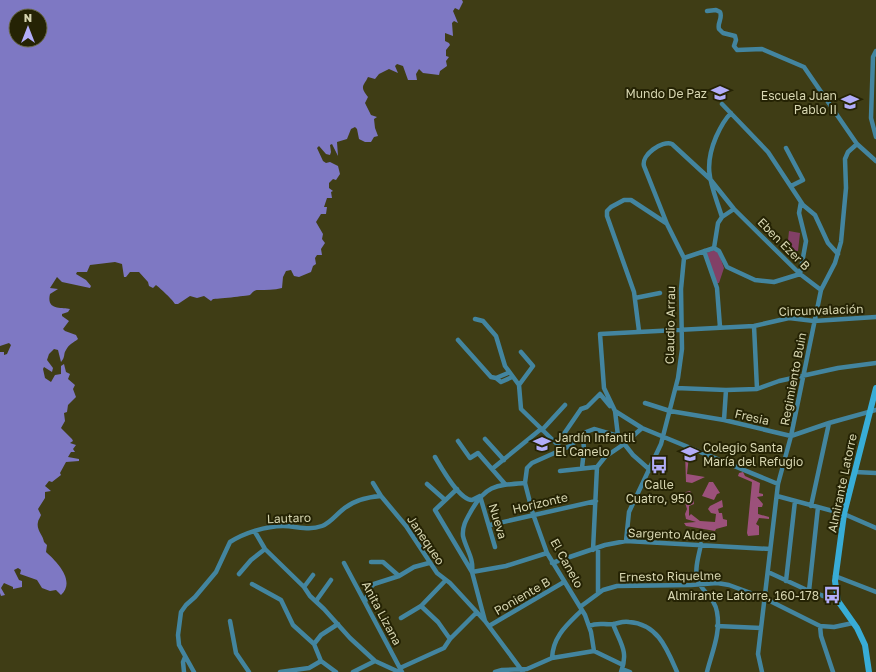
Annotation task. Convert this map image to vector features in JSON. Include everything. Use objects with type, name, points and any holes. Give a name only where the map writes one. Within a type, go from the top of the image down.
[{"type":"main road","name":"Almirante Latorre","points":[[870,672],[865,645],[853,623],[838,601],[835,576],[844,514],[873,411],[876,388]]},
{"type":"street","points":[[708,11],[716,10],[720,12],[721,17],[718,24],[718,29],[723,33],[735,36],[736,40],[734,46],[737,50],[762,49],[804,67],[857,144],[876,161]]},
{"type":"street","points":[[876,51],[873,57],[874,81],[872,123],[876,137]]},
{"type":"street","points":[[722,104],[763,146],[801,202],[815,215],[828,243],[838,254]]},
{"type":"street","name":"Eben Ezer B","points":[[722,217],[708,171],[710,151],[721,126],[731,113]]},
{"type":"street","name":"Eben Ezer B","points":[[667,224],[643,162],[647,154],[664,144],[672,144],[710,179],[734,209],[800,274],[821,290]]},
{"type":"street","name":"Regimiento Buin","points":[[762,672],[758,654],[778,484],[792,436],[821,290],[838,254],[842,235],[846,188],[845,159],[848,152],[857,144]]},
{"type":"street","points":[[786,148],[803,180],[791,186]]},
{"type":"street","points":[[639,331],[635,298],[607,216],[607,211],[611,207],[622,201],[632,200],[667,224],[684,258],[714,248],[719,251],[727,267],[755,280],[774,282],[800,274],[806,241],[799,213],[801,202]]},
{"type":"street","points":[[714,248],[718,222],[722,217],[734,209]]},
{"type":"street","points":[[704,251],[717,288],[720,327]]},
{"type":"street","name":"Claudio Arrau","points":[[626,541],[629,512],[650,470],[663,437],[676,388],[681,359],[681,289],[684,258]]},
{"type":"street","points":[[635,298],[660,293]]},
{"type":"street","name":"Circunvalación","points":[[614,409],[604,388],[600,334],[754,326],[789,318],[814,321],[876,317]]},
{"type":"street","points":[[475,319],[483,321],[496,336],[501,357],[510,375],[519,385],[521,409],[563,450]]},
{"type":"street","points":[[754,326],[757,388]]},
{"type":"street","points":[[458,340],[487,374],[501,382],[510,375]]},
{"type":"street","points":[[519,385],[533,366],[521,352]]},
{"type":"street","points":[[676,388],[726,390],[757,388],[779,381],[804,377],[838,368],[876,363]]},
{"type":"street","points":[[724,420],[726,390]]},
{"type":"street","points":[[557,444],[581,409],[587,407],[600,394],[609,406],[642,428],[778,484]]},
{"type":"street","name":"Fresia","points":[[646,403],[670,411],[724,420],[792,436]]},
{"type":"street","points":[[492,470],[541,430],[565,405]]},
{"type":"street","points":[[614,409],[618,436],[638,460],[650,470]]},
{"type":"street","points":[[792,436],[829,423],[873,411]]},
{"type":"street","points":[[811,506],[829,423]]},
{"type":"street","points":[[598,593],[595,549],[598,468],[605,457],[624,444],[642,428]]},
{"type":"street","points":[[523,671],[485,621],[472,572],[472,560],[464,540],[463,530],[465,522],[480,496],[490,488],[505,484],[525,483],[526,470],[530,464],[574,444],[588,430],[594,429],[618,436]]},
{"type":"street","points":[[582,468],[583,436]]},
{"type":"street","points":[[485,439],[504,460]]},
{"type":"street","points":[[458,441],[470,458],[478,453],[505,484]]},
{"type":"street","name":"Nueva","points":[[435,457],[457,489],[468,500],[480,496],[490,525],[495,547]]},
{"type":"street","points":[[560,471],[582,468],[598,468]]},
{"type":"street","points":[[855,472],[876,473]]},
{"type":"street","name":"Janequeo","points":[[373,482],[381,496],[401,520],[437,573],[485,621]]},
{"type":"street","name":"El Canelo","points":[[525,483],[533,514],[547,553],[581,608],[589,626],[594,650]]},
{"type":"street","points":[[427,484],[444,499]]},
{"type":"street","points":[[457,489],[444,499],[435,510],[472,572]]},
{"type":"street","name":"Lautaro","points":[[185,657],[179,645],[178,635],[184,607],[195,597],[216,572],[230,542],[268,527],[282,526],[304,529],[320,527],[330,522],[351,504],[362,499],[381,496]]},
{"type":"street","points":[[777,496],[844,514],[876,528]]},
{"type":"street","name":"Horizonte","points":[[490,525],[533,514],[596,501]]},
{"type":"street","points":[[786,581],[794,501]]},
{"type":"street","points":[[809,591],[818,508]]},
{"type":"street","points":[[255,532],[265,549],[304,587],[310,596],[350,638],[375,661],[400,671],[444,648],[450,639],[476,613]]},
{"type":"street","name":"Sargento Aldea","points":[[552,563],[626,541],[770,549]]},
{"type":"street","points":[[701,544],[697,567],[700,584],[715,605],[718,616],[715,646],[707,672]]},
{"type":"street","points":[[239,574],[251,560],[265,549]]},
{"type":"street","points":[[472,572],[517,563],[547,553]]},
{"type":"street","points":[[371,562],[383,562],[399,576]]},
{"type":"street","name":"Anita Lizana","points":[[344,563],[400,671]]},
{"type":"street","points":[[365,604],[366,596],[372,586],[381,581],[399,576],[414,567],[429,563]]},
{"type":"street","points":[[768,572],[809,591],[838,601]]},
{"type":"street","points":[[304,587],[313,575]]},
{"type":"street","points":[[835,576],[876,592]]},
{"type":"street","points":[[316,601],[331,580]]},
{"type":"street","points":[[400,618],[421,606],[446,581]]},
{"type":"street","name":"Poniente B","points":[[489,626],[564,582]]},
{"type":"street","points":[[252,584],[265,593],[279,598],[293,625],[314,644],[321,661],[336,672]]},
{"type":"street","name":"Ernesto Riquelme","points":[[552,658],[554,645],[559,634],[581,608],[598,593],[612,587],[623,585],[725,584],[764,598],[820,626],[834,627],[853,623]]},
{"type":"street","points":[[421,606],[438,622],[450,639]]},
{"type":"street","points":[[230,621],[236,653],[249,672]]},
{"type":"street","points":[[589,626],[600,623],[613,624],[634,622],[657,634],[666,645],[677,672]]},
{"type":"street","points":[[314,644],[321,635],[338,624]]},
{"type":"street","points":[[613,624],[624,648],[622,669]]},
{"type":"street","points":[[717,626],[761,628]]},
{"type":"street","points":[[820,626],[821,636],[833,672]]},
{"type":"street","points":[[495,672],[502,670],[523,671],[552,658],[594,650],[622,669],[630,672]]},
{"type":"street","points":[[184,672],[183,662],[185,657]]},
{"type":"street","points":[[185,657],[194,672]]},
{"type":"street","points":[[280,672],[309,668],[321,661]]},
{"type":"street","points":[[353,672],[375,661]]},
{"type":"shaded area","points":[[0,0],[462,0],[463,2],[459,10],[455,8],[453,11],[458,23],[454,21],[452,23],[453,36],[445,33],[445,41],[450,45],[446,50],[446,56],[449,57],[446,61],[447,66],[440,71],[439,75],[423,73],[419,69],[416,74],[417,80],[408,80],[403,66],[397,64],[395,66],[398,73],[389,69],[379,74],[375,79],[368,77],[363,86],[368,97],[365,103],[371,115],[377,117],[374,119],[378,136],[374,137],[371,142],[365,142],[359,139],[357,129],[355,127],[351,129],[347,139],[337,142],[338,156],[332,144],[330,145],[330,155],[326,154],[319,146],[317,148],[323,161],[326,163],[330,162],[338,166],[340,174],[336,180],[333,179],[329,183],[329,188],[333,191],[331,192],[332,198],[327,198],[324,207],[327,207],[326,214],[321,214],[316,222],[323,234],[322,239],[325,243],[321,249],[322,255],[317,255],[315,258],[316,264],[313,266],[311,272],[299,277],[294,276],[291,270],[286,271],[283,277],[282,288],[273,290],[257,290],[250,295],[213,299],[211,301],[204,296],[197,298],[190,296],[178,304],[175,304],[156,285],[153,288],[149,286],[148,282],[139,272],[130,272],[126,277],[124,277],[122,264],[115,262],[90,265],[87,272],[77,272],[76,274],[86,280],[91,286],[90,288],[62,282],[57,277],[50,288],[58,289],[50,294],[50,303],[52,306],[70,309],[68,312],[62,314],[62,316],[69,321],[63,329],[76,335],[78,339],[67,348],[61,362],[58,350],[54,349],[49,354],[47,360],[53,368],[52,372],[44,367],[43,369],[45,378],[51,382],[55,375],[61,374],[61,366],[64,364],[66,372],[70,374],[68,379],[75,385],[73,389],[76,397],[68,405],[67,412],[64,413],[65,421],[61,428],[72,439],[73,441],[70,443],[76,445],[73,449],[75,452],[71,452],[68,457],[79,459],[79,461],[66,462],[60,473],[61,475],[52,482],[49,481],[45,486],[51,491],[45,492],[45,498],[38,509],[41,515],[38,520],[38,525],[44,542],[47,545],[46,552],[60,566],[66,578],[67,584],[61,595],[56,590],[50,591],[42,588],[37,580],[20,574],[21,570],[18,568],[14,570],[19,580],[22,581],[22,587],[13,589],[13,587],[4,583],[1,588],[5,595],[1,596],[0,593],[0,352],[4,352],[4,355],[7,354],[11,345],[9,343],[0,346]]},
{"type":"shaded area","points":[[789,231],[800,233],[798,251],[787,250]]},
{"type":"shaded area","points":[[715,250],[718,251],[724,268],[719,283],[716,283],[706,253]]},
{"type":"shaded area","points":[[685,452],[689,456],[687,474],[705,477],[692,483],[686,482]]},
{"type":"shaded area","points":[[743,472],[745,476],[760,483],[759,493],[763,494],[763,496],[757,497],[763,504],[762,507],[758,507],[758,514],[769,517],[769,519],[759,518],[756,524],[759,526],[759,535],[748,536],[747,533],[752,482],[738,476],[739,473]]},
{"type":"shaded area","points":[[709,482],[713,482],[720,493],[717,494],[714,500],[702,496]]},
{"type":"shaded area","points":[[690,491],[693,495],[694,504],[689,506],[689,516],[691,514],[700,521],[715,522],[716,514],[711,513],[708,509],[710,506],[722,500],[723,507],[718,509],[719,513],[722,513],[723,519],[727,520],[727,526],[716,529],[715,531],[686,526],[684,523],[696,522],[686,519],[685,514],[687,509],[683,496],[686,492]]},
{"type":"place","name":"Mundo De Paz","points":[[720,93]]},
{"type":"place","name":"Escuela Juan Pablo II","points":[[850,102]]},
{"type":"place","name":"Jardín Infantil El Canelo","points":[[542,444]]},
{"type":"place","name":"Colegio Santa María del Refugio","points":[[690,454]]},
{"type":"place","name":"Calle Cuatro, 950","points":[[659,465]]},
{"type":"place","name":"Almirante Latorre, 160-178","points":[[832,595]]}]
